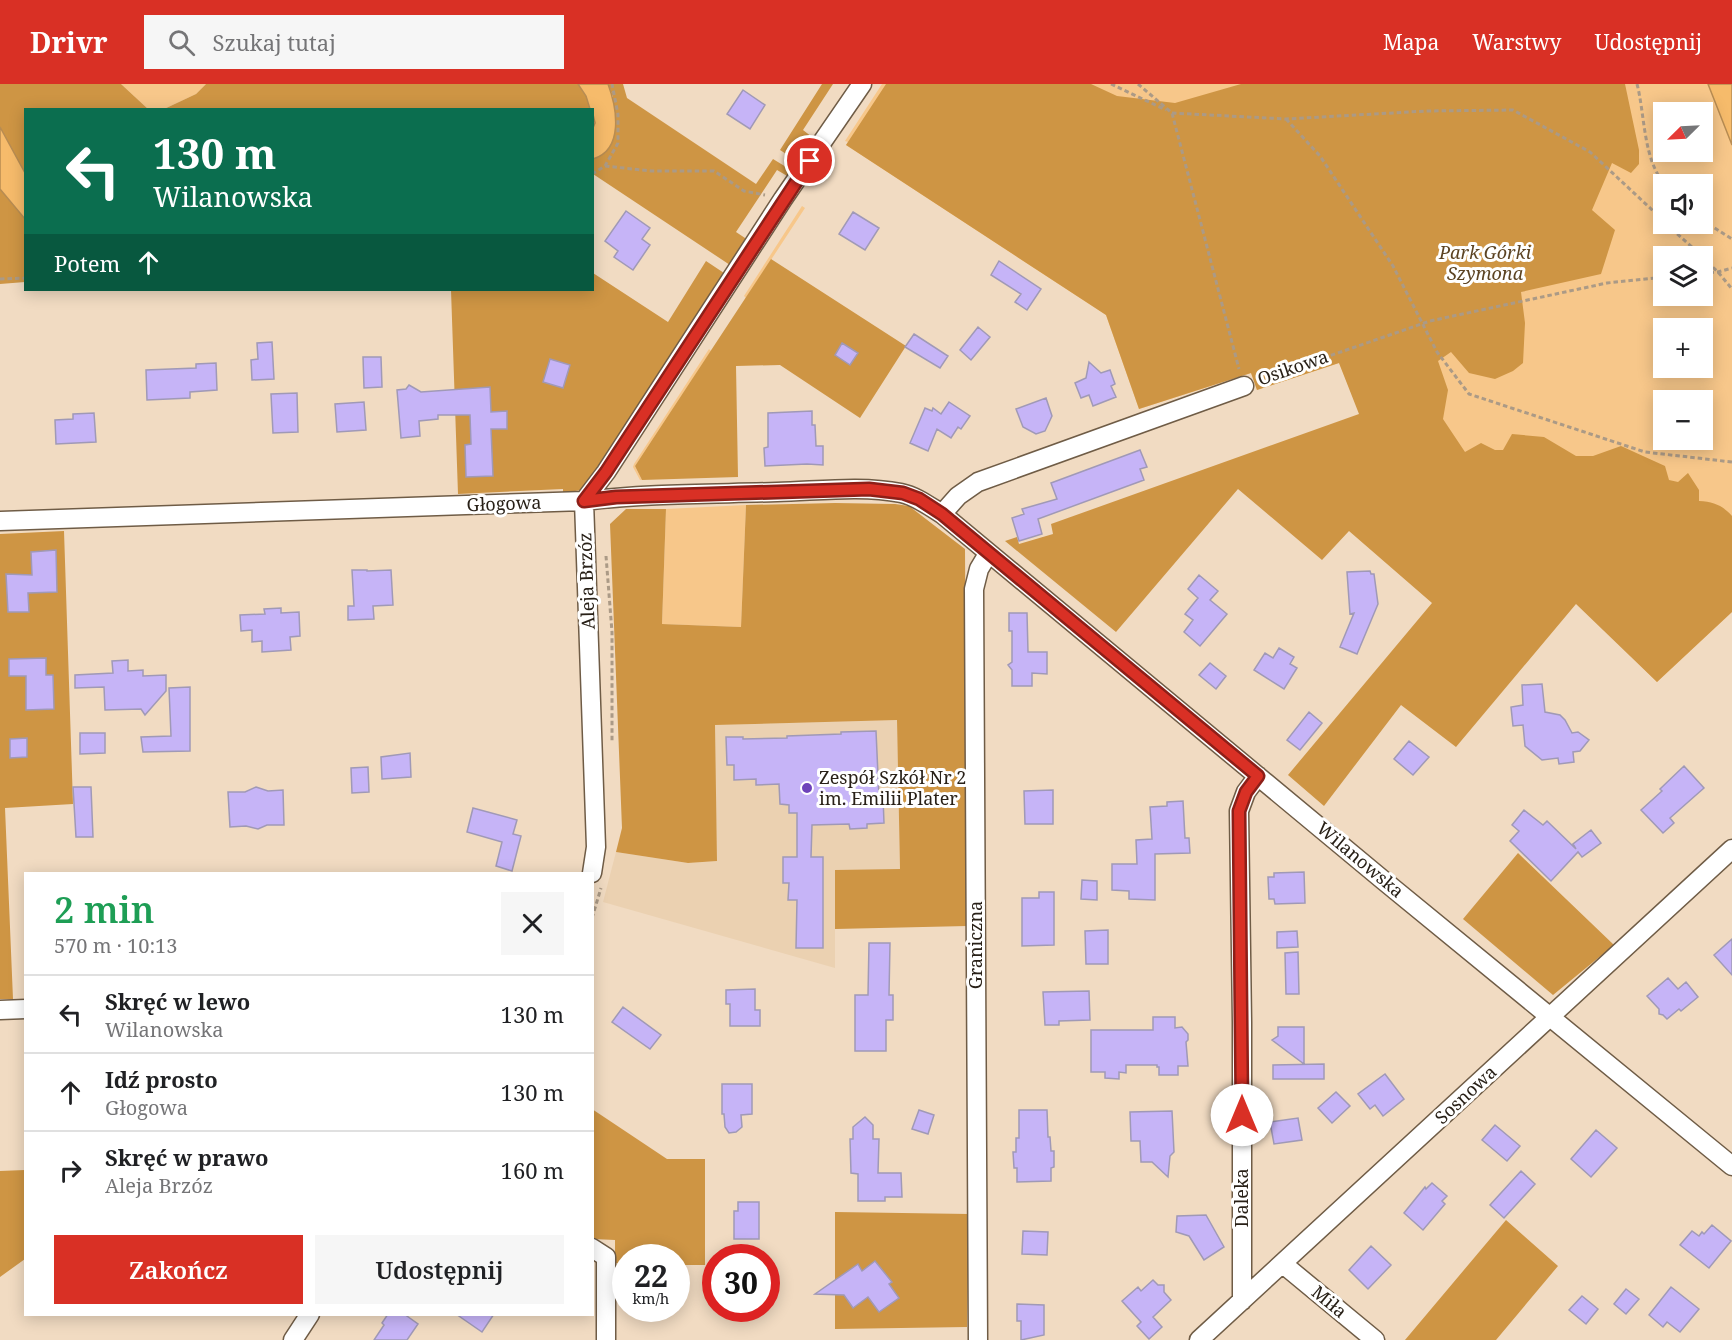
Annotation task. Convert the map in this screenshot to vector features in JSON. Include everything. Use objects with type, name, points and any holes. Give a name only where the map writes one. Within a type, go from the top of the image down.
[{"type":"street","points":[[584,501],[606,472],[783,199],[862,84]]},
{"type":"street","name":"Osikowa","points":[[942,514],[958,496],[978,482],[1244,386]]},
{"type":"street","name":"Głogowa","points":[[0,521],[869,489],[903,493],[919,499],[942,514],[988,554]]},
{"type":"street","name":"Aleja Brzóz","points":[[584,501],[596,847],[592,872]]},
{"type":"street","name":"Wilanowska","points":[[988,554],[1732,1166]]},
{"type":"street","name":"Graniczna","points":[[978,1340],[974,589],[979,569],[988,554]]},
{"type":"street","name":"Daleka","points":[[1242,1301],[1239,811],[1246,792],[1258,776]]},
{"type":"street","name":"Sosnowa","points":[[1199,1340],[1732,849]]},
{"type":"street","points":[[0,1010],[24,1009]]},
{"type":"street","points":[[594,1249],[606,1257],[606,1340]]},
{"type":"street","name":"Miła","points":[[1283,1264],[1375,1340]]},
{"type":"street","points":[[293,1340],[309,1316]]},
{"type":"path","points":[[594,173],[605,166],[618,142],[618,114],[612,84]]},
{"type":"path","points":[[1111,84],[1172,113],[1286,119],[1427,111],[1514,110],[1590,152],[1653,211]]},
{"type":"path","points":[[1138,84],[1172,113],[1244,386]]},
{"type":"path","points":[[1637,84],[1645,131],[1656,174]]},
{"type":"path","points":[[1286,119],[1320,156],[1393,266],[1437,352],[1469,394],[1646,452],[1732,462]]},
{"type":"path","points":[[605,166],[651,171],[714,171],[744,191],[783,199]]},
{"type":"path","points":[[1713,227],[1732,239]]},
{"type":"path","points":[[1678,234],[1690,246]]},
{"type":"path","points":[[1713,267],[1732,289]]},
{"type":"path","points":[[1713,272],[1732,268]]},
{"type":"path","points":[[0,279],[24,278]]},
{"type":"path","name":"Osikowa","points":[[1244,386],[1422,324],[1607,283],[1653,278]]},
{"type":"shaded area","points":[[578,84],[608,84],[614,105],[616,127],[614,138],[610,147],[594,158],[594,108],[590,108],[586,96]]},
{"type":"shaded area","points":[[1708,84],[1732,84],[1732,145]]},
{"type":"shaded area","points":[[0,127],[24,171],[24,218],[0,189]]},
{"type":"shaded area","name":"Zespół Szkół Nr 2 im. Emilii Plater","points":[[897,720],[900,870],[835,870],[835,968],[603,902],[616,852],[688,863],[717,861],[714,725]]},
{"type":"green space","points":[[0,84],[121,84],[147,108],[24,108],[24,171],[0,127]]},
{"type":"green space","points":[[121,84],[206,84],[196,94],[166,108],[147,108]]},
{"type":"green space","points":[[206,84],[578,84],[586,96],[590,108],[166,108],[196,94]]},
{"type":"green space","points":[[608,84],[623,84],[627,98],[756,184],[773,159],[791,170],[789,177],[777,170],[736,232],[748,240],[730,265],[594,175],[594,158],[599,157],[613,97]]},
{"type":"green space","points":[[822,84],[833,84],[803,130],[813,140],[797,161],[780,150]]},
{"type":"green space","name":"Park Górki Szymona","points":[[882,84],[1732,84],[1732,612],[1657,682],[1577,603],[1360,414],[1339,363],[1257,390],[1251,373],[1139,409],[1106,315],[846,145],[848,142],[845,141]]},
{"type":"green space","name":"Park Górki Szymona","points":[[886,84],[1091,84],[1117,96],[1175,103],[1241,84],[1625,84],[1639,150],[1639,164],[1631,173],[1612,163],[1592,210],[1615,230],[1601,274],[1521,292],[1525,323],[1523,363],[1513,371],[1495,379],[1469,373],[1451,352],[1438,361],[1448,390],[1443,419],[1465,452],[1481,443],[1495,450],[1503,450],[1512,434],[1544,437],[1576,456],[1593,456],[1621,446],[1665,466],[1669,480],[1678,482],[1688,473],[1699,490],[1699,501],[1717,505],[1732,516],[1732,612],[1657,682],[1576,604],[1456,747],[1401,705],[1324,806],[1288,775],[1432,603],[1349,531],[1322,560],[1238,489],[1116,632],[1005,541],[1017,537],[1019,544],[1053,534],[1051,524],[1359,414],[1339,363],[1257,390],[1251,373],[1139,409],[1106,315],[846,145]]},
{"type":"green space","points":[[0,189],[24,218],[24,282],[0,284]]},
{"type":"green space","points":[[802,206],[805,208],[746,298],[744,296]]},
{"type":"green space","points":[[771,259],[906,346],[860,418],[780,365],[736,366],[738,477],[642,480],[635,466]]},
{"type":"green space","points":[[706,261],[724,273],[605,459],[581,490],[563,493],[563,489],[458,494],[451,291],[594,291],[594,274],[668,322]]},
{"type":"green space","points":[[709,349],[711,351],[635,466],[642,480],[640,480],[633,467],[634,464]]},
{"type":"green space","points":[[835,503],[909,506],[965,549],[967,926],[835,929],[835,870],[900,869],[897,720],[715,725],[717,861],[688,863],[616,852],[622,828],[610,524],[626,509],[666,509],[662,624],[741,627],[746,505]]},
{"type":"green space","points":[[746,505],[741,627],[662,624],[666,509]]},
{"type":"green space","points":[[64,531],[73,804],[5,808],[13,999],[0,999],[0,534]]},
{"type":"green space","points":[[1518,853],[1614,945],[1553,995],[1463,919]]},
{"type":"green space","points":[[594,1110],[667,1159],[705,1159],[705,1244],[702,1244],[702,1265],[690,1265],[690,1244],[615,1244],[615,1240],[594,1239]]},
{"type":"green space","points":[[24,1170],[24,1260],[0,1277],[0,1171]]},
{"type":"green space","points":[[835,1212],[969,1214],[967,1327],[835,1329]]},
{"type":"green space","points":[[1506,1220],[1558,1266],[1496,1340],[1405,1340]]},
{"type":"building","points":[[743,90],[765,105],[750,129],[727,114]]},
{"type":"building","points":[[626,211],[650,228],[642,239],[650,245],[633,270],[614,257],[618,251],[605,241]]},
{"type":"building","points":[[853,212],[879,228],[865,250],[839,234]]},
{"type":"building","points":[[999,261],[1041,289],[1027,310],[1015,302],[1021,294],[991,275]]},
{"type":"building","points":[[978,327],[990,337],[971,360],[960,350]]},
{"type":"building","points":[[914,334],[948,356],[940,368],[905,347]]},
{"type":"building","points":[[272,342],[274,379],[252,380],[251,360],[258,359],[257,343]]},
{"type":"building","points":[[842,343],[858,353],[850,365],[835,355]]},
{"type":"building","points":[[363,357],[381,357],[382,387],[364,388]]},
{"type":"building","points":[[550,359],[570,365],[563,388],[543,382]]},
{"type":"building","points":[[1089,362],[1101,373],[1110,370],[1115,384],[1111,386],[1116,397],[1093,406],[1089,395],[1081,398],[1075,383],[1086,378]]},
{"type":"building","points":[[216,363],[217,390],[190,392],[190,398],[147,400],[146,370],[196,368],[196,364]]},
{"type":"building","points":[[409,385],[421,392],[490,387],[491,412],[507,411],[507,429],[491,429],[493,476],[466,477],[465,445],[471,444],[470,415],[438,415],[438,419],[419,421],[420,436],[401,438],[397,390],[406,389]]},
{"type":"building","points":[[297,393],[298,432],[273,433],[271,394]]},
{"type":"building","points":[[1046,398],[1052,416],[1045,431],[1036,434],[1023,427],[1016,409]]},
{"type":"building","points":[[364,402],[366,430],[337,432],[335,404]]},
{"type":"building","points":[[949,402],[970,416],[961,429],[958,427],[951,438],[937,429],[928,451],[910,443],[925,408],[932,411],[933,408],[941,414]]},
{"type":"building","points":[[812,411],[816,446],[823,446],[823,465],[765,466],[764,448],[768,447],[768,413]]},
{"type":"building","points":[[94,413],[96,442],[56,444],[55,420],[73,419],[73,414]]},
{"type":"building","points":[[1140,450],[1147,467],[1140,469],[1144,480],[1038,519],[1042,534],[1019,541],[1012,518],[1024,514],[1022,509],[1057,499],[1051,483]]},
{"type":"building","points":[[56,550],[57,592],[28,593],[29,612],[8,612],[6,574],[32,575],[31,552]]},
{"type":"building","points":[[352,570],[391,570],[393,605],[373,606],[374,619],[348,620],[348,606],[354,606]]},
{"type":"building","points":[[1370,571],[1374,574],[1378,604],[1357,654],[1340,647],[1354,613],[1350,614],[1347,572]]},
{"type":"building","points":[[1199,575],[1218,591],[1210,600],[1227,614],[1200,646],[1184,632],[1193,620],[1185,614],[1198,598],[1188,589]]},
{"type":"building","points":[[281,608],[281,613],[299,612],[300,636],[290,637],[291,650],[262,652],[262,641],[252,642],[252,630],[241,631],[240,615],[265,614],[264,609]]},
{"type":"building","points":[[1009,613],[1027,613],[1028,652],[1047,652],[1047,674],[1032,673],[1032,686],[1012,686],[1012,670],[1008,665],[1012,662],[1012,631],[1009,631]]},
{"type":"building","points":[[1279,648],[1294,657],[1290,664],[1297,668],[1284,689],[1254,670],[1265,653],[1273,658]]},
{"type":"building","points":[[46,658],[46,675],[53,675],[54,709],[26,710],[26,676],[9,676],[9,659]]},
{"type":"building","points":[[128,660],[128,671],[143,670],[143,676],[166,675],[166,691],[145,715],[141,709],[105,710],[104,687],[75,688],[75,675],[113,673],[112,661]]},
{"type":"building","points":[[1210,663],[1226,676],[1216,689],[1199,675]]},
{"type":"building","points":[[1542,684],[1545,712],[1560,715],[1572,733],[1578,732],[1589,740],[1580,751],[1573,752],[1574,762],[1559,764],[1558,758],[1542,760],[1525,746],[1523,725],[1513,726],[1511,707],[1523,705],[1522,685]]},
{"type":"building","points":[[190,687],[190,751],[143,752],[141,737],[171,736],[169,688]]},
{"type":"building","points":[[1309,712],[1322,723],[1300,750],[1287,740]]},
{"type":"building","name":"Zespół Szkół Nr 2 im. Emilii Plater","points":[[876,731],[879,797],[883,797],[884,823],[867,824],[867,828],[850,829],[849,824],[812,825],[811,857],[823,857],[823,948],[796,948],[797,900],[788,900],[789,883],[783,883],[783,857],[797,857],[797,813],[789,813],[789,805],[780,804],[779,784],[756,785],[756,779],[734,780],[734,765],[727,765],[726,737],[787,738],[787,736]]},
{"type":"building","points":[[80,733],[105,733],[105,753],[80,754]]},
{"type":"building","points":[[27,738],[27,757],[10,758],[10,739]]},
{"type":"building","points":[[1409,741],[1429,757],[1413,775],[1394,759]]},
{"type":"building","points":[[410,753],[411,777],[382,779],[381,757]]},
{"type":"building","points":[[1684,766],[1704,788],[1670,818],[1674,823],[1663,833],[1641,810]]},
{"type":"building","points":[[368,767],[369,792],[352,793],[351,768]]},
{"type":"building","points":[[73,787],[91,787],[93,837],[76,837]]},
{"type":"building","points":[[256,787],[268,791],[283,790],[284,825],[267,825],[258,829],[246,826],[230,827],[228,792],[245,792]]},
{"type":"building","points":[[1053,790],[1053,824],[1025,824],[1024,791]]},
{"type":"building","points":[[1183,801],[1185,838],[1189,838],[1190,853],[1155,854],[1155,900],[1129,899],[1129,891],[1112,890],[1112,864],[1137,864],[1136,840],[1152,839],[1150,807],[1167,806],[1167,802]]},
{"type":"building","points":[[473,808],[517,820],[513,834],[521,836],[512,871],[496,866],[502,842],[467,832]]},
{"type":"building","points":[[1524,810],[1543,825],[1547,821],[1576,849],[1573,844],[1591,830],[1601,843],[1582,857],[1578,852],[1551,881],[1510,841],[1519,831],[1512,825]]},
{"type":"building","points":[[1304,872],[1305,903],[1275,904],[1274,899],[1269,899],[1268,877],[1274,877],[1274,873]]},
{"type":"building","points":[[1082,880],[1097,881],[1097,900],[1081,899]]},
{"type":"building","points":[[1039,892],[1054,892],[1054,945],[1022,946],[1022,898],[1039,898]]},
{"type":"building","points":[[1108,930],[1108,964],[1086,964],[1085,931]]},
{"type":"building","points":[[1297,931],[1298,947],[1277,948],[1277,932]]},
{"type":"building","points":[[1732,939],[1732,975],[1714,955]]},
{"type":"building","points":[[869,943],[890,943],[889,995],[893,995],[893,1020],[886,1020],[886,1051],[855,1051],[855,995],[868,995]]},
{"type":"building","points":[[1298,952],[1299,994],[1286,994],[1285,953]]},
{"type":"building","points":[[1668,978],[1678,989],[1686,982],[1698,997],[1667,1019],[1659,1014],[1659,1009],[1647,996]]},
{"type":"building","points":[[755,989],[755,1010],[760,1010],[760,1026],[730,1026],[730,1004],[726,1004],[726,990]]},
{"type":"building","points":[[1089,991],[1090,1020],[1059,1021],[1059,1025],[1045,1025],[1043,992]]},
{"type":"building","points":[[623,1007],[661,1035],[650,1049],[612,1022]]},
{"type":"building","points":[[1153,1017],[1175,1017],[1175,1028],[1182,1027],[1188,1034],[1186,1042],[1188,1066],[1178,1066],[1178,1075],[1159,1075],[1157,1065],[1126,1065],[1126,1073],[1119,1072],[1119,1079],[1105,1078],[1105,1072],[1091,1072],[1091,1030],[1153,1030]]},
{"type":"building","points":[[1278,1027],[1304,1027],[1304,1064],[1272,1040],[1278,1036]]},
{"type":"building","points":[[1324,1064],[1324,1079],[1273,1079],[1273,1065]]},
{"type":"building","points":[[1385,1074],[1404,1099],[1383,1116],[1375,1105],[1370,1109],[1358,1094]]},
{"type":"building","points":[[722,1084],[752,1084],[752,1114],[741,1115],[742,1127],[736,1132],[729,1133],[725,1127],[724,1114],[722,1114]]},
{"type":"building","points":[[1336,1092],[1350,1106],[1332,1123],[1318,1108]]},
{"type":"building","points":[[919,1110],[934,1115],[928,1134],[912,1129]]},
{"type":"building","points":[[1019,1110],[1047,1110],[1048,1137],[1050,1137],[1051,1151],[1054,1151],[1051,1181],[1017,1182],[1017,1168],[1014,1168],[1013,1152],[1016,1152],[1016,1138],[1019,1138]]},
{"type":"building","points":[[1172,1111],[1174,1152],[1170,1156],[1168,1177],[1152,1162],[1141,1162],[1140,1141],[1131,1141],[1130,1112]]},
{"type":"building","points":[[865,1117],[873,1125],[873,1139],[879,1139],[878,1173],[901,1173],[902,1197],[885,1197],[885,1201],[858,1201],[858,1174],[851,1173],[850,1139],[853,1139],[853,1127]]},
{"type":"building","points":[[1298,1118],[1302,1140],[1274,1144],[1270,1122]]},
{"type":"building","points":[[1495,1125],[1520,1146],[1507,1161],[1482,1140]]},
{"type":"building","points":[[1596,1130],[1617,1148],[1591,1177],[1571,1159]]},
{"type":"building","points":[[1521,1171],[1535,1184],[1504,1218],[1490,1205]]},
{"type":"building","points":[[1432,1183],[1447,1196],[1442,1201],[1445,1204],[1423,1230],[1404,1213],[1425,1187],[1426,1189]]},
{"type":"building","points":[[738,1202],[759,1202],[759,1239],[734,1239],[734,1211],[738,1211]]},
{"type":"building","points":[[1206,1215],[1224,1247],[1204,1260],[1189,1236],[1176,1232],[1177,1216]]},
{"type":"building","points":[[1712,1225],[1731,1241],[1709,1268],[1680,1245],[1692,1231],[1699,1236]]},
{"type":"building","points":[[1023,1231],[1048,1232],[1047,1255],[1022,1254]]},
{"type":"building","points":[[1371,1246],[1391,1265],[1368,1289],[1349,1270]]},
{"type":"building","points":[[875,1261],[892,1282],[889,1284],[899,1298],[879,1312],[868,1297],[853,1308],[844,1295],[815,1294],[858,1264],[862,1271]]},
{"type":"building","points":[[1153,1280],[1158,1285],[1164,1285],[1164,1292],[1171,1300],[1153,1317],[1162,1327],[1149,1339],[1137,1326],[1141,1322],[1122,1301],[1138,1287],[1141,1291]]},
{"type":"building","points":[[1671,1287],[1699,1309],[1680,1332],[1667,1322],[1663,1327],[1649,1315]]},
{"type":"building","points":[[1626,1289],[1639,1299],[1626,1314],[1614,1304]]},
{"type":"building","points":[[1582,1296],[1598,1309],[1586,1324],[1569,1310]]},
{"type":"building","points":[[1017,1304],[1044,1305],[1044,1335],[1021,1340],[1021,1321],[1017,1321]]},
{"type":"building","points":[[387,1316],[407,1316],[418,1324],[407,1340],[374,1340],[384,1325],[382,1323]]},
{"type":"building","points":[[459,1316],[493,1316],[482,1332]]},
{"type":"place","name":"Zespół Szkół Nr 2 im. Emilii Plater","points":[[807,788]]},
{"type":"route","points":[[810,161],[606,472],[584,501],[616,497],[869,489],[903,493],[919,499],[942,514],[1258,776],[1246,792],[1239,811],[1242,1115]]}]
